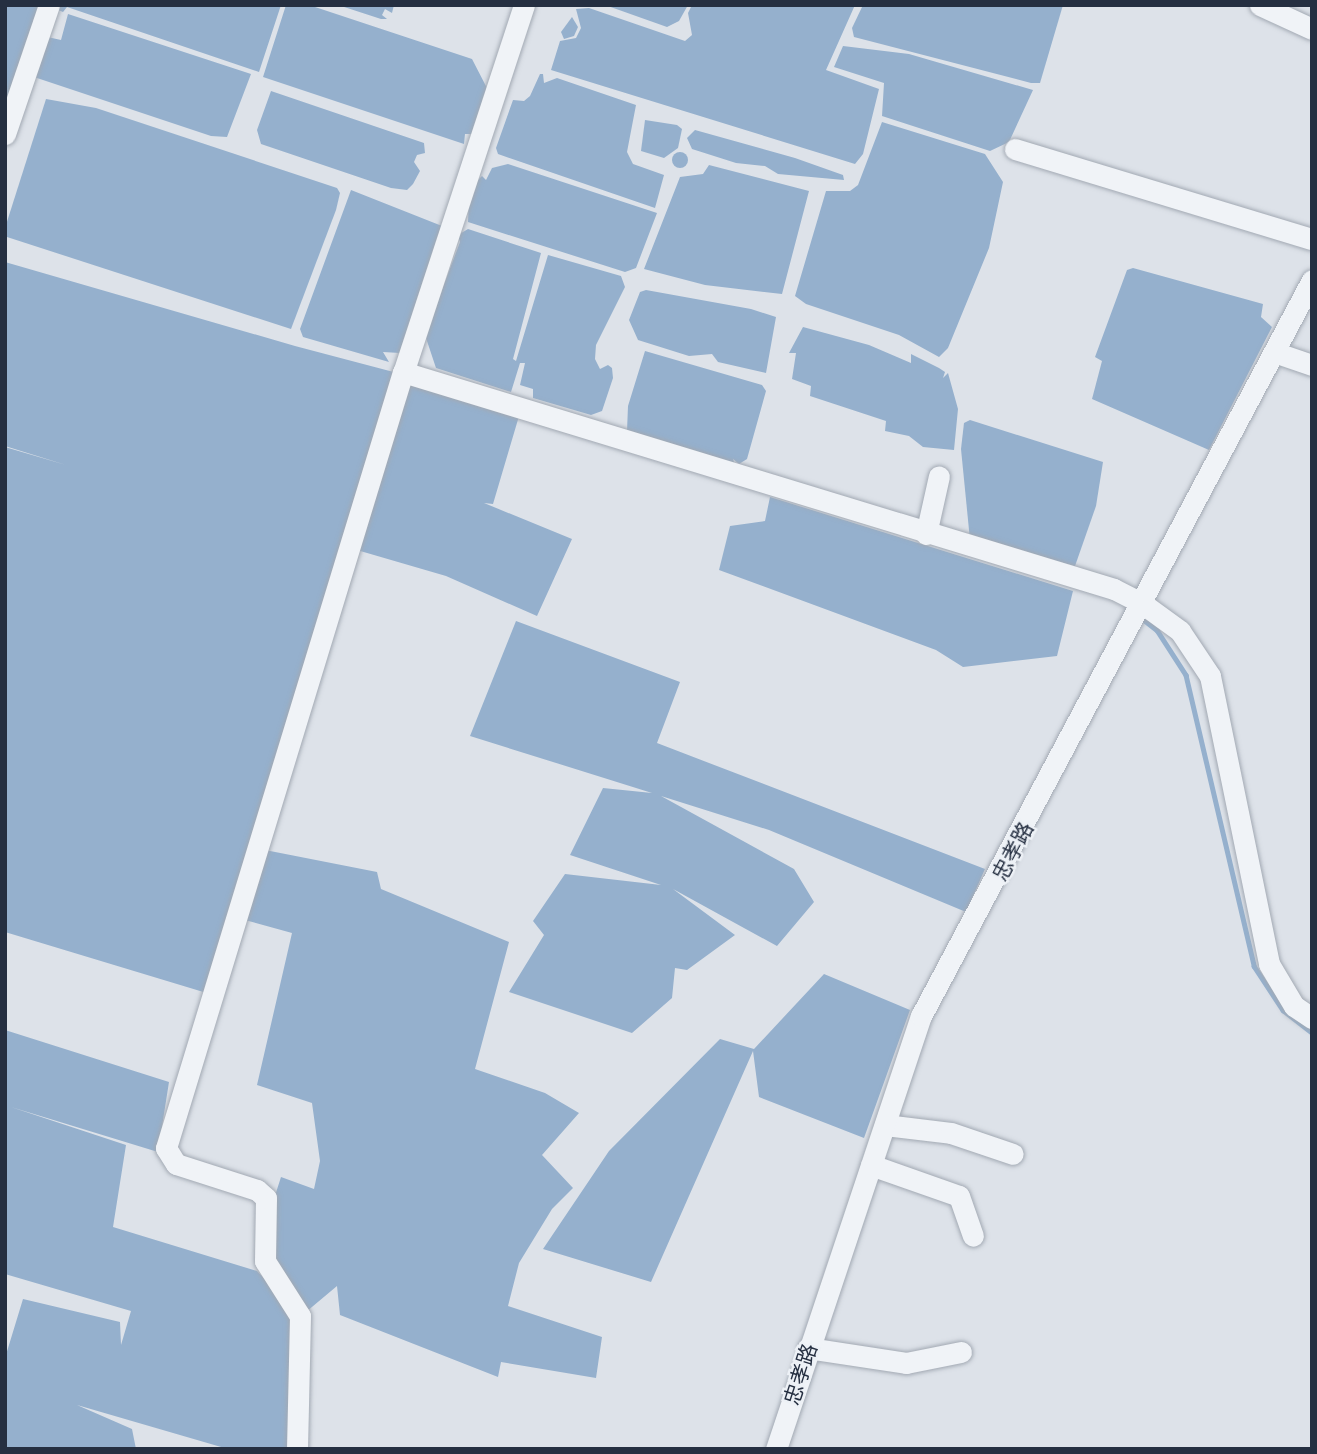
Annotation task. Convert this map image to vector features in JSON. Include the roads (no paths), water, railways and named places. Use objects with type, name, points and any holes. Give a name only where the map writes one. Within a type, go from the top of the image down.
[{"type":"street","points":[[5,134],[49,5]]},
{"type":"street","points":[[298,1449],[300,1317],[265,1261],[266,1198],[257,1190],[176,1164],[166,1148],[403,372],[524,5]]},
{"type":"street","points":[[1260,5],[1312,29]]},
{"type":"street","points":[[1015,149],[1312,239]]},
{"type":"street","name":"忠孝路","points":[[776,1449],[921,1016],[1143,604],[1312,279]]},
{"type":"street","points":[[1275,352],[1312,365]]},
{"type":"street","points":[[403,372],[926,534],[1114,589],[1143,604],[1180,631],[1210,676],[1269,964],[1294,1006],[1312,1018]]},
{"type":"street","points":[[926,534],[939,476]]},
{"type":"street","points":[[885,1125],[951,1133],[1013,1154]]},
{"type":"street","points":[[871,1165],[959,1196],[973,1236]]},
{"type":"street","points":[[808,1348],[906,1363],[961,1352]]},
{"type":"water","points":[[5,5],[40,5],[5,115]]},
{"type":"water","points":[[281,5],[259,72],[67,7],[63,12],[51,7]]},
{"type":"water","points":[[286,5],[309,5],[472,59],[489,92],[474,134],[465,134],[464,144],[263,77]]},
{"type":"water","points":[[338,5],[394,5],[392,13],[385,9],[382,15],[387,19],[381,19]]},
{"type":"water","points":[[605,5],[688,5],[679,21],[667,27]]},
{"type":"water","points":[[692,5],[855,5],[826,70],[879,89],[863,154],[855,164],[551,70],[560,41],[576,38],[581,28],[576,9],[589,8],[685,41],[692,35],[688,13]]},
{"type":"water","points":[[863,5],[1063,5],[1040,83],[1031,83],[854,37],[852,28]]},
{"type":"water","points":[[68,14],[251,74],[227,137],[211,136],[31,76],[43,36],[61,40]]},
{"type":"water","points":[[572,17],[578,27],[574,36],[564,39],[561,32]]},
{"type":"water","points":[[843,46],[909,54],[1033,90],[1009,142],[990,151],[882,116],[884,83],[834,67]]},
{"type":"water","points":[[540,74],[543,74],[544,83],[557,78],[636,105],[627,152],[633,164],[664,175],[655,208],[498,154],[496,148],[513,100],[524,101],[530,96]]},
{"type":"water","points":[[271,91],[424,143],[425,153],[417,155],[414,162],[420,171],[413,184],[407,190],[391,188],[261,144],[257,130]]},
{"type":"water","points":[[46,99],[96,108],[337,188],[340,193],[336,210],[291,329],[7,237],[5,228]]},
{"type":"water","points":[[645,120],[677,125],[682,129],[678,148],[664,158],[641,151]]},
{"type":"water","points":[[882,122],[985,154],[1003,182],[989,248],[948,348],[939,357],[899,335],[806,304],[795,296],[826,191],[850,191],[858,185]]},
{"type":"water","points":[[695,130],[795,158],[843,175],[844,180],[778,174],[765,166],[736,163],[692,149],[687,138]]},
{"type":"water","points":[[677,152],[683,152],[688,160],[686,166],[677,168],[672,163],[672,157]]},
{"type":"water","points":[[508,164],[657,213],[636,268],[625,272],[468,222],[469,195],[478,180],[482,176],[486,180],[492,168]]},
{"type":"water","points":[[709,165],[809,191],[782,294],[705,285],[644,269],[680,177],[703,174]]},
{"type":"water","points":[[351,190],[442,226],[400,353],[383,352],[389,362],[303,337],[300,329]]},
{"type":"water","points":[[468,229],[541,253],[513,359],[516,361],[548,255],[621,276],[625,287],[596,345],[595,359],[600,369],[608,365],[612,368],[613,378],[602,411],[591,415],[533,398],[533,389],[520,385],[525,363],[520,363],[511,392],[436,368],[425,335],[460,242],[458,235]]},
{"type":"water","points":[[5,262],[295,346],[522,406],[493,504],[484,503],[572,539],[537,616],[446,576],[350,548],[265,850],[377,872],[381,889],[509,942],[475,1069],[545,1093],[579,1113],[542,1155],[573,1188],[552,1209],[519,1263],[508,1306],[602,1337],[596,1378],[501,1362],[498,1377],[340,1315],[337,1286],[300,1317],[299,1449],[228,1449],[77,1405],[132,1429],[136,1449],[5,1449],[5,1358],[23,1299],[120,1322],[121,1345],[131,1311],[5,1274],[5,1030],[169,1082],[158,1152],[11,1107],[126,1145],[113,1227],[257,1271],[298,1314],[264,1230],[281,1177],[314,1189],[320,1161],[312,1103],[257,1085],[292,933],[234,917],[210,994],[5,932],[5,447],[66,465],[5,446]]},
{"type":"water","points":[[1133,268],[1263,304],[1261,317],[1272,327],[1209,450],[1092,399],[1102,361],[1095,357],[1127,270]]},
{"type":"water","points":[[646,290],[751,309],[776,317],[766,373],[718,362],[712,354],[689,356],[638,340],[629,320],[640,292]]},
{"type":"water","points":[[803,327],[869,345],[911,363],[911,354],[945,372],[943,378],[948,373],[958,409],[954,450],[923,447],[909,436],[885,431],[886,421],[810,396],[811,386],[792,379],[796,353],[789,353]]},
{"type":"water","points":[[645,351],[762,385],[766,391],[747,459],[739,464],[733,459],[735,465],[627,431],[628,406]]},
{"type":"water","points":[[970,420],[1103,462],[1096,506],[1075,566],[970,540],[961,449],[964,423]]},
{"type":"water","points":[[770,497],[1073,591],[1057,656],[963,667],[936,650],[719,570],[730,526],[765,521]]},
{"type":"water","points":[[516,621],[680,682],[657,743],[985,869],[966,912],[769,830],[661,796],[794,869],[814,902],[777,946],[673,889],[735,935],[687,970],[675,968],[672,998],[632,1033],[509,992],[544,935],[533,921],[565,874],[661,885],[570,855],[603,788],[652,793],[470,736]]},
{"type":"water","points":[[824,974],[910,1010],[864,1138],[759,1097],[753,1051],[651,1282],[543,1249],[609,1151],[720,1039],[754,1049]]},
{"type":"waterway","points":[[1139,616],[1157,630],[1186,675],[1254,966],[1283,1010],[1312,1033]]}]
